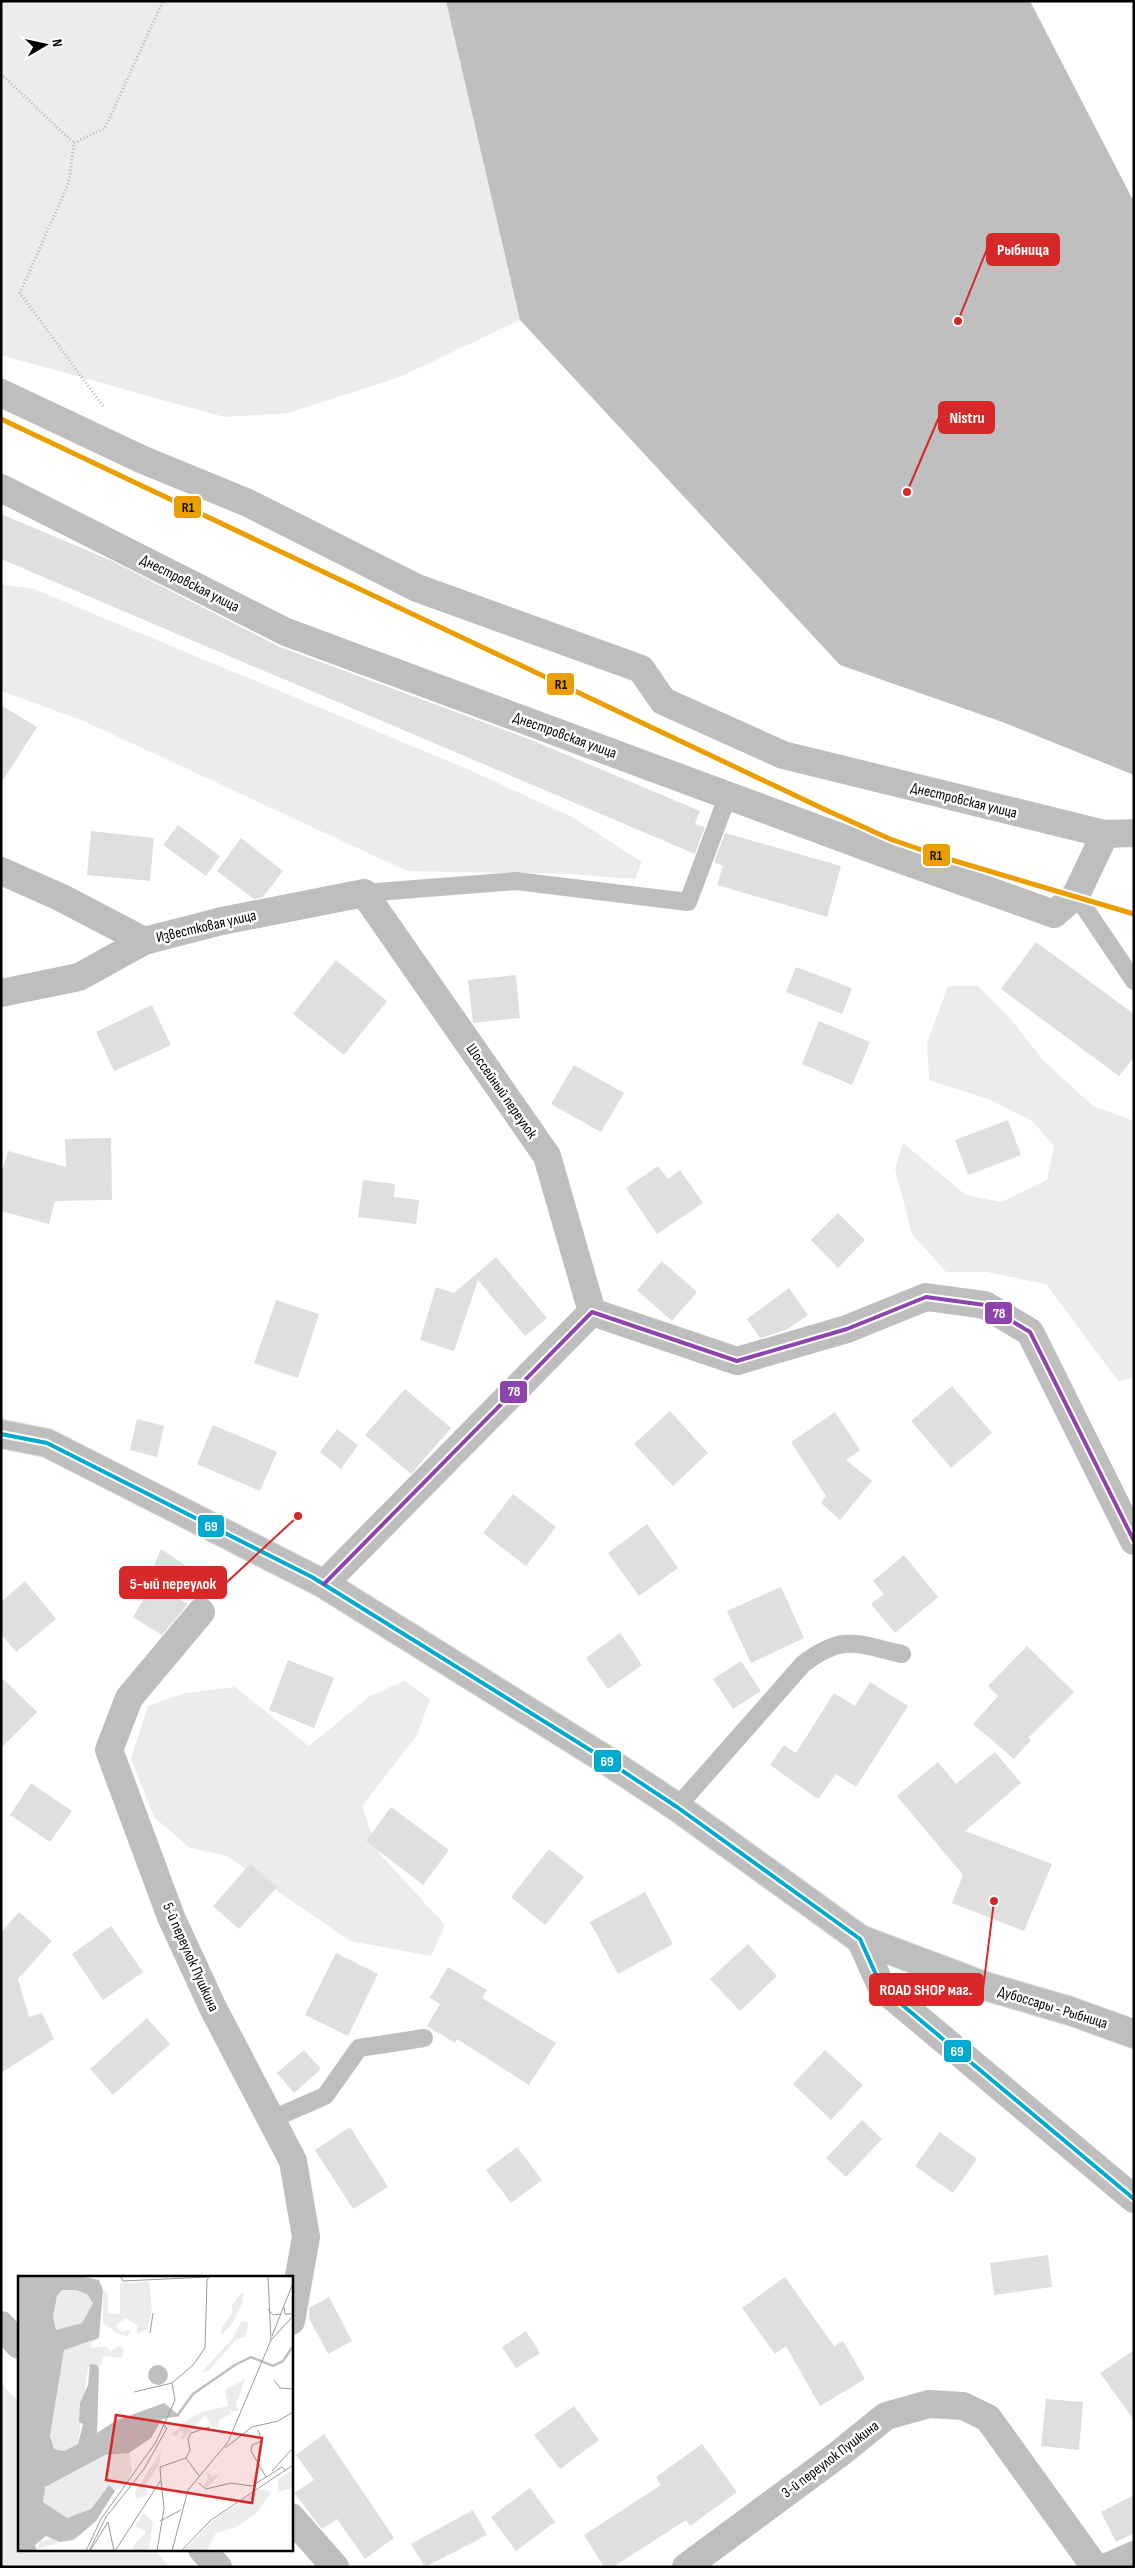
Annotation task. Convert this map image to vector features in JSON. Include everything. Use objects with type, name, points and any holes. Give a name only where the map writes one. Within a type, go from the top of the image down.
[{"type":"main road","name":"Днестровская улица","points":[[1,393],[141,459],[248,503],[417,588],[641,669],[663,701],[783,755],[1106,834],[1134,833]]},
{"type":"main road","name":"Днестровская улица","points":[[1,488],[286,632],[1054,914],[1076,895],[1106,834]]},
{"type":"main road","name":"Известковая улица","points":[[1,871],[60,897],[144,940],[222,921],[364,893]]},
{"type":"main road","name":"Шоссейный переулок","points":[[364,893],[547,1156],[592,1312]]},
{"type":"main road","points":[[1,993],[79,977],[144,940]]},
{"type":"main road","points":[[324,1584],[592,1312],[737,1361],[847,1329],[926,1297],[985,1305],[1030,1332],[1134,1541]]},
{"type":"main road","points":[[1,1434],[47,1443],[324,1584],[603,1758],[677,1807],[860,1939],[882,1988],[1134,2199]]},
{"type":"main road","name":"5-й переулок Пушкина","points":[[201,1612],[129,1698],[109,1750],[171,1917],[213,2008],[293,2161],[306,2237],[292,2315]]},
{"type":"main road","name":"Дубоссары - Рыбница","points":[[860,1939],[985,1986],[1070,2011],[1134,2034]]},
{"type":"main road","points":[[1,2325],[18,2344]]},
{"type":"main road","name":"3-й переулок Пушкина","points":[[686,2567],[886,2416],[929,2404],[963,2406],[988,2418],[1095,2567]]},
{"type":"main road","points":[[292,2518],[335,2567]]},
{"type":"main road","points":[[203,2550],[218,2567]]},
{"type":"main road","points":[[1107,2567],[1134,2555]]},
{"type":"lane","points":[[364,893],[516,880],[688,902],[728,795]]},
{"type":"lane","points":[[1076,895],[1134,981]]},
{"type":"lane","points":[[677,1807],[802,1664],[822,1650],[848,1642],[902,1654]]},
{"type":"lane","points":[[272,2119],[325,2096],[359,2048],[424,2038]]},
{"type":"path","points":[[74,143],[105,128],[163,1]]},
{"type":"path","points":[[1,74],[74,143]]},
{"type":"path","points":[[74,143],[69,182],[20,293],[107,412]]},
{"type":"shaded area","points":[[1,1],[446,1],[520,320],[400,377],[288,413],[224,417],[1,355]]},
{"type":"shaded area","points":[[446,1],[1030,1],[1134,202],[1134,775],[1005,723],[840,665],[520,320]]},
{"type":"shaded area","points":[[1,584],[34,589],[465,768],[572,817],[642,862],[635,879],[569,874],[407,871],[84,721],[1,691]]},
{"type":"shaded area","points":[[948,986],[978,986],[1010,1018],[1043,1060],[1093,1106],[1134,1121],[1134,1378],[1118,1381],[1046,1284],[987,1272],[946,1272],[912,1234],[895,1169],[903,1143],[966,1195],[1001,1202],[1047,1180],[1054,1146],[1031,1120],[988,1099],[929,1080],[927,1043]]},
{"type":"shaded area","points":[[404,1681],[430,1699],[417,1735],[362,1806],[378,1852],[445,1925],[431,1956],[350,1941],[227,1856],[190,1848],[154,1817],[131,1759],[148,1706],[185,1693],[235,1687],[309,1746],[370,1696]]},
{"type":"shaded area","points":[[1,2383],[18,2401],[18,2550],[155,2550],[170,2567],[1,2567]]},
{"type":"building","points":[[1,514],[110,560],[280,647],[529,739],[700,811],[695,824],[705,827],[695,854],[1,559]]},
{"type":"building","points":[[1,705],[37,727],[1,783]]},
{"type":"building","points":[[178,825],[220,856],[206,876],[163,845]]},
{"type":"building","points":[[91,831],[154,838],[150,881],[87,875]]},
{"type":"building","points":[[725,833],[841,866],[827,917],[717,885],[723,866],[714,862]]},
{"type":"building","points":[[241,838],[283,871],[263,897],[254,899],[217,871]]},
{"type":"building","points":[[1036,942],[1134,1014],[1134,1057],[1119,1076],[1001,989]]},
{"type":"building","points":[[336,960],[387,1001],[344,1055],[293,1014]]},
{"type":"building","points":[[796,967],[852,988],[842,1014],[786,992]]},
{"type":"building","points":[[516,975],[520,1018],[473,1023],[468,980]]},
{"type":"building","points":[[152,1005],[171,1045],[114,1071],[96,1032]]},
{"type":"building","points":[[819,1021],[870,1042],[852,1085],[802,1064]]},
{"type":"building","points":[[574,1065],[624,1093],[601,1132],[551,1104]]},
{"type":"building","points":[[1008,1120],[1021,1155],[968,1175],[955,1140]]},
{"type":"building","points":[[111,1138],[112,1200],[55,1201],[49,1224],[1,1211],[1,1174],[8,1151],[66,1167],[65,1139]]},
{"type":"building","points":[[658,1166],[668,1179],[680,1170],[703,1203],[657,1234],[626,1188]]},
{"type":"building","points":[[363,1180],[395,1184],[394,1197],[419,1200],[416,1224],[358,1217]]},
{"type":"building","points":[[838,1213],[865,1240],[838,1268],[811,1240]]},
{"type":"building","points":[[496,1257],[547,1318],[525,1336],[478,1280],[454,1351],[420,1340],[436,1287],[454,1293]]},
{"type":"building","points":[[662,1261],[697,1292],[672,1321],[637,1290]]},
{"type":"building","points":[[789,1288],[808,1315],[786,1330],[760,1338],[747,1319]]},
{"type":"building","points":[[276,1300],[319,1314],[298,1378],[254,1363]]},
{"type":"building","points":[[952,1386],[992,1433],[951,1468],[911,1421]]},
{"type":"building","points":[[405,1389],[451,1428],[411,1474],[365,1435]]},
{"type":"building","points":[[670,1411],[708,1453],[673,1486],[634,1444]]},
{"type":"building","points":[[835,1412],[860,1450],[846,1460],[872,1481],[840,1520],[821,1503],[826,1496],[791,1442]]},
{"type":"building","points":[[137,1419],[164,1426],[157,1457],[130,1450]]},
{"type":"building","points":[[213,1425],[277,1452],[260,1491],[197,1464]]},
{"type":"building","points":[[337,1429],[358,1445],[341,1469],[320,1452]]},
{"type":"building","points":[[513,1494],[556,1527],[526,1566],[483,1533]]},
{"type":"building","points":[[647,1524],[678,1568],[639,1596],[608,1553]]},
{"type":"building","points":[[161,1549],[185,1565],[171,1586],[151,1573]]},
{"type":"building","points":[[904,1555],[938,1597],[895,1633],[871,1604],[884,1594],[873,1581]]},
{"type":"building","points":[[25,1581],[56,1619],[16,1652],[1,1634],[1,1602]]},
{"type":"building","points":[[153,1583],[188,1604],[162,1635],[133,1617]]},
{"type":"building","points":[[781,1587],[804,1638],[751,1663],[727,1611]]},
{"type":"building","points":[[620,1633],[642,1665],[608,1689],[586,1658]]},
{"type":"building","points":[[1027,1646],[1074,1692],[1028,1738],[1031,1740],[1014,1759],[973,1724],[998,1696],[988,1686]]},
{"type":"building","points":[[288,1660],[334,1678],[314,1728],[269,1710]]},
{"type":"building","points":[[741,1661],[761,1691],[733,1709],[713,1679]]},
{"type":"building","points":[[1,1677],[37,1712],[1,1748]]},
{"type":"building","points":[[870,1682],[908,1706],[856,1787],[836,1774],[818,1799],[770,1765],[784,1745],[796,1753],[834,1693],[855,1706]]},
{"type":"building","points":[[995,1752],[1021,1783],[965,1831],[1052,1864],[1024,1931],[952,1903],[963,1875],[897,1796],[938,1762],[956,1784]]},
{"type":"building","points":[[31,1783],[72,1811],[50,1842],[10,1815]]},
{"type":"building","points":[[391,1807],[449,1850],[423,1885],[366,1841]]},
{"type":"building","points":[[549,1849],[584,1877],[545,1925],[511,1897]]},
{"type":"building","points":[[250,1864],[277,1887],[239,1929],[213,1906]]},
{"type":"building","points":[[645,1892],[673,1944],[618,1974],[590,1922]]},
{"type":"building","points":[[19,1912],[52,1941],[18,1979],[29,2017],[42,2013],[54,2039],[1,2073],[1,1932]]},
{"type":"building","points":[[111,1926],[143,1972],[103,2000],[72,1954]]},
{"type":"building","points":[[748,1944],[777,1976],[740,2011],[710,1979]]},
{"type":"building","points":[[336,1953],[378,1974],[348,2036],[305,2015]]},
{"type":"building","points":[[448,1967],[487,1990],[482,1998],[556,2043],[529,2085],[457,2039],[455,2043],[427,2026],[440,2004],[430,1998]]},
{"type":"building","points":[[147,2018],[170,2044],[113,2095],[90,2069]]},
{"type":"building","points":[[304,2050],[321,2069],[294,2093],[277,2073]]},
{"type":"building","points":[[825,2050],[863,2085],[831,2120],[793,2084]]},
{"type":"building","points":[[862,2120],[882,2139],[846,2177],[826,2158]]},
{"type":"building","points":[[350,2127],[388,2187],[353,2209],[315,2150]]},
{"type":"building","points":[[940,2132],[977,2159],[953,2193],[915,2166]]},
{"type":"building","points":[[517,2147],[542,2180],[511,2203],[486,2170]]},
{"type":"building","points":[[1048,2255],[1052,2287],[994,2295],[990,2263]]},
{"type":"building","points":[[785,2277],[834,2346],[843,2341],[865,2379],[820,2406],[786,2346],[775,2354],[742,2308]]},
{"type":"building","points":[[329,2297],[352,2341],[328,2354],[309,2318],[309,2308]]},
{"type":"building","points":[[526,2331],[540,2353],[516,2368],[502,2347]]},
{"type":"building","points":[[1134,2350],[1134,2420],[1100,2373]]},
{"type":"building","points":[[1046,2399],[1083,2402],[1079,2450],[1041,2446]]},
{"type":"building","points":[[574,2406],[599,2440],[560,2469],[534,2435]]},
{"type":"building","points":[[324,2434],[394,2538],[365,2559],[337,2519],[322,2529],[294,2493],[314,2480],[296,2455]]},
{"type":"building","points":[[702,2444],[737,2492],[690,2526],[686,2520],[613,2567],[604,2567],[584,2535],[661,2485],[656,2477]]},
{"type":"building","points":[[530,2488],[555,2522],[516,2551],[491,2517]]},
{"type":"building","points":[[1134,2495],[1134,2533],[1116,2542],[1101,2512]]},
{"type":"building","points":[[473,2510],[487,2535],[425,2567],[411,2544]]},
{"type":"transit line","name":"R1","points":[[1,419],[890,839],[945,858],[1134,914]]},
{"type":"transit line","name":"78","points":[[324,1584],[592,1312],[737,1361],[847,1329],[926,1297],[985,1305],[1030,1332],[1134,1541]]},
{"type":"transit line","name":"69","points":[[1,1434],[47,1443],[312,1577],[603,1758],[677,1807],[860,1939],[882,1988],[1134,2199]]},
{"type":"place","name":"Рыбница","points":[[958,321]]},
{"type":"place","name":"Nistru","points":[[907,492]]},
{"type":"place","name":"5-ый переулок","points":[[298,1516]]},
{"type":"place","name":"ROAD SHOP маг.","points":[[994,1901]]}]
